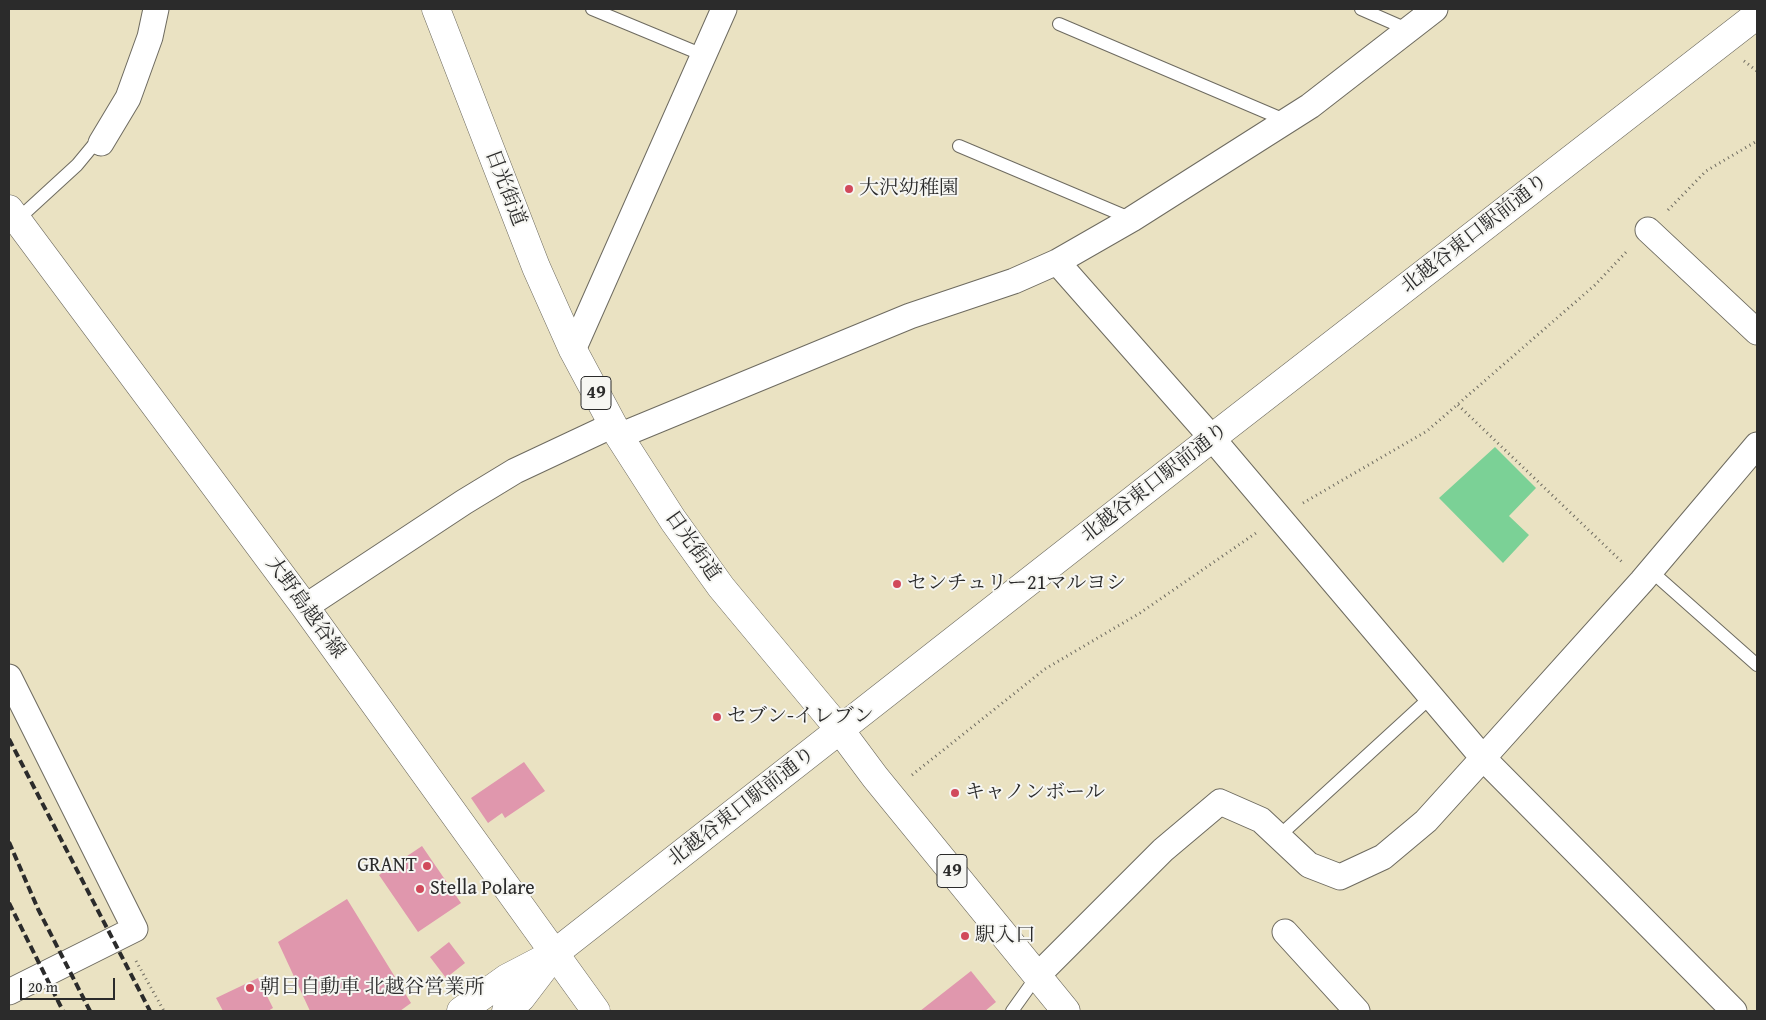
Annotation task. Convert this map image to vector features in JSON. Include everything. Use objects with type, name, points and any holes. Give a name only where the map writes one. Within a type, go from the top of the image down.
[{"type":"main road","name":"日光街道","points":[[436,9],[536,267],[573,350],[616,430],[673,520],[721,587],[840,730],[1066,1011]]},
{"type":"main road","name":"北越谷東口駅前通り","points":[[555,953],[1757,14]]},
{"type":"main road","name":"大野島越谷線","points":[[12,220],[305,607],[596,1011]]},
{"type":"main road","points":[[461,1011],[508,978],[555,953]]},
{"type":"main road","points":[[506,1011],[521,998],[555,953]]},
{"type":"street","points":[[101,144],[128,98],[150,37],[156,9]]},
{"type":"street","points":[[573,350],[724,9]]},
{"type":"street","points":[[305,607],[464,502],[515,471],[901,320],[1014,281],[1057,262],[1132,219],[1287,121],[1435,9]]},
{"type":"street","points":[[1648,230],[1757,332]]},
{"type":"street","points":[[1057,262],[1212,438],[1483,758],[1734,1011]]},
{"type":"street","points":[[1037,976],[1163,850],[1220,802],[1261,820],[1309,865],[1340,877],[1383,857],[1426,821],[1647,576],[1757,445]]},
{"type":"street","points":[[9,677],[135,929],[9,992]]},
{"type":"street","points":[[1285,932],[1357,1011]]},
{"type":"lane","points":[[592,9],[703,55]]},
{"type":"lane","points":[[1361,9],[1409,30]]},
{"type":"lane","points":[[1059,24],[1287,121]]},
{"type":"lane","points":[[12,220],[77,165],[96,142],[101,144]]},
{"type":"lane","points":[[959,146],[1132,219]]},
{"type":"lane","points":[[1647,576],[1757,665]]},
{"type":"lane","points":[[1278,837],[1432,696]]},
{"type":"lane","points":[[1012,1011],[1037,976]]},
{"type":"path","points":[[1743,61],[1757,71]]},
{"type":"path","points":[[911,775],[1045,670],[1140,613],[1278,518],[1427,431],[1595,285],[1706,171],[1757,142]]},
{"type":"path","points":[[1458,405],[1647,576]]},
{"type":"path","points":[[122,936],[164,1011]]},
{"type":"green space","points":[[1495,447],[1536,488],[1509,516],[1529,535],[1503,563],[1439,498]]},
{"type":"building","points":[[524,762],[545,791],[505,818],[502,813],[488,823],[471,798]]},
{"type":"building","name":"Stella Polare","points":[[422,846],[461,903],[418,932],[379,875]]},
{"type":"building","points":[[347,899],[411,1003],[400,1011],[310,1011],[278,942]]},
{"type":"building","points":[[449,942],[465,963],[446,978],[430,957]]},
{"type":"building","points":[[971,971],[996,1002],[985,1011],[920,1011]]},
{"type":"building","name":"朝日自動車 北越谷営業所","points":[[258,978],[273,1008],[268,1011],[223,1011],[216,998]]},
{"type":"railway","points":[[9,739],[150,1011]]},
{"type":"railway","points":[[9,842],[38,909],[90,1011]]},
{"type":"railway","points":[[9,903],[63,1011]]},
{"type":"place","name":"大沢幼稚園","points":[[849,189]]},
{"type":"place","name":"センチュリー21マルヨシ","points":[[897,584]]},
{"type":"place","name":"セブン-イレブン","points":[[717,717]]},
{"type":"place","name":"キャノンボール","points":[[955,793]]},
{"type":"place","name":"GRANT","points":[[427,866]]},
{"type":"place","name":"Stella Polare","points":[[420,889]]},
{"type":"place","name":"駅入口","points":[[965,936]]},
{"type":"place","name":"朝日自動車 北越谷営業所","points":[[250,988]]}]
